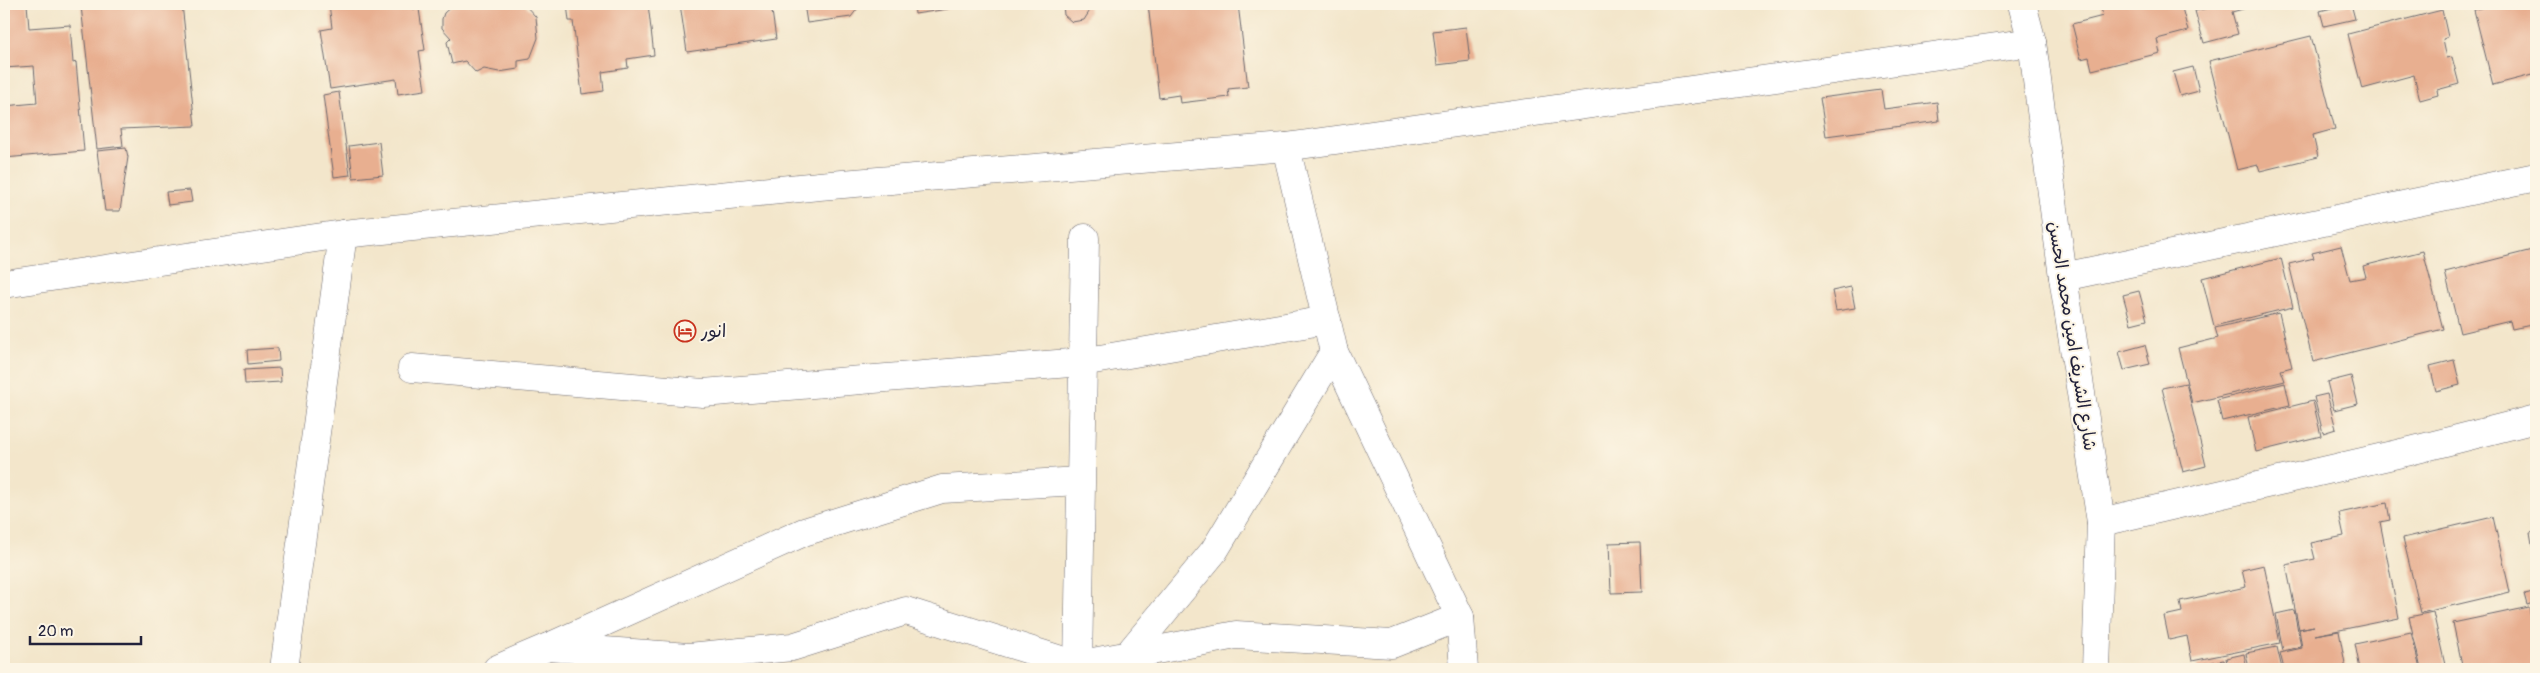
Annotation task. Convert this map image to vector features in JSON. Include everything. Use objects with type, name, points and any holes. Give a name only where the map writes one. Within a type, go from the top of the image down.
[{"type":"street","name":"شارع الشريف امين محمد الحسن","points":[[2022,4],[2032,42],[2062,278],[2101,522],[2096,669]]},
{"type":"street","points":[[4,284],[343,234],[818,186],[1286,147],[2032,42]]},
{"type":"street","points":[[1286,147],[1334,352],[1460,617],[1464,669]]},
{"type":"street","points":[[2062,278],[2536,177]]},
{"type":"street","points":[[284,669],[343,234]]},
{"type":"street","points":[[1078,667],[1079,481],[1085,238]]},
{"type":"street","points":[[412,368],[704,393],[1082,362],[1327,320]]},
{"type":"street","points":[[1127,656],[1214,552],[1334,352]]},
{"type":"street","points":[[2101,522],[2410,451],[2536,419]]},
{"type":"street","points":[[497,669],[804,532],[942,489],[1079,481]]},
{"type":"street","points":[[548,647],[689,657],[792,647],[906,611],[1078,667],[1236,635],[1392,644],[1460,617]]},
{"type":"building","points":[[4,4],[27,4],[29,28],[70,25],[73,63],[76,62],[84,151],[4,158],[4,106],[37,103],[34,66],[4,68]]},
{"type":"building","points":[[106,4],[182,4],[195,126],[121,129],[123,146],[97,149],[81,6]]},
{"type":"building","points":[[329,4],[412,4],[413,9],[419,9],[425,50],[419,51],[425,90],[398,94],[396,79],[330,89],[321,30],[332,28]]},
{"type":"building","points":[[454,4],[524,4],[536,17],[538,38],[530,59],[518,61],[518,69],[499,72],[484,69],[476,73],[465,61],[452,64],[447,42],[451,38],[442,28],[442,19],[444,13]]},
{"type":"building","points":[[567,4],[648,4],[654,55],[627,59],[628,68],[602,72],[604,91],[582,94],[573,21],[569,21]]},
{"type":"building","points":[[680,4],[771,4],[776,39],[687,52]]},
{"type":"building","points":[[804,4],[861,4],[851,17],[807,23]]},
{"type":"building","points":[[914,4],[954,4],[948,9],[915,14]]},
{"type":"building","points":[[1063,4],[1088,4],[1089,12],[1084,20],[1072,22],[1064,15]]},
{"type":"building","points":[[1148,4],[1238,4],[1248,87],[1228,89],[1229,97],[1180,103],[1179,95],[1159,98]]},
{"type":"building","points":[[2100,4],[2181,4],[2188,31],[2157,39],[2160,53],[2092,70],[2089,57],[2081,59],[2072,24],[2103,16]]},
{"type":"building","points":[[2207,4],[2261,4],[2232,12],[2238,34],[2204,43],[2195,11],[2208,8]]},
{"type":"building","points":[[2351,4],[2355,19],[2324,26],[2320,11]]},
{"type":"building","points":[[2496,4],[2536,4],[2536,74],[2493,85],[2474,10]]},
{"type":"building","points":[[2442,10],[2448,37],[2443,39],[2447,58],[2452,57],[2459,84],[2437,90],[2438,95],[2420,100],[2414,75],[2362,89],[2348,34]]},
{"type":"building","points":[[1466,27],[1470,61],[1437,65],[1433,31]]},
{"type":"building","points":[[2311,36],[2335,129],[2313,135],[2318,157],[2260,171],[2258,165],[2237,170],[2209,61]]},
{"type":"building","points":[[2193,67],[2199,91],[2180,96],[2173,72]]},
{"type":"building","points":[[1881,90],[1884,109],[1937,102],[1939,121],[1826,136],[1820,98]]},
{"type":"building","points":[[339,92],[350,175],[334,177],[323,95]]},
{"type":"building","points":[[379,142],[383,175],[353,178],[349,146]]},
{"type":"building","points":[[126,148],[128,157],[120,211],[105,211],[97,151]]},
{"type":"building","points":[[190,190],[192,202],[168,205],[166,192]]},
{"type":"building","points":[[2341,246],[2350,280],[2366,277],[2363,266],[2423,251],[2443,329],[2313,362],[2289,264],[2314,258],[2312,253]]},
{"type":"building","points":[[2536,249],[2536,324],[2512,329],[2510,321],[2460,333],[2445,272]]},
{"type":"building","points":[[2281,258],[2293,307],[2214,326],[2202,278]]},
{"type":"building","points":[[1851,287],[1855,308],[1836,311],[1832,291]]},
{"type":"building","points":[[2139,291],[2147,320],[2131,324],[2123,295]]},
{"type":"building","points":[[2279,313],[2292,367],[2281,370],[2285,381],[2192,403],[2178,348],[2218,338],[2215,328]]},
{"type":"building","points":[[2145,345],[2150,364],[2124,370],[2119,352]]},
{"type":"building","points":[[278,348],[279,361],[248,364],[247,350]]},
{"type":"building","points":[[2454,360],[2460,385],[2436,391],[2430,366]]},
{"type":"building","points":[[280,368],[281,382],[245,384],[244,370]]},
{"type":"building","points":[[2351,376],[2358,404],[2334,410],[2327,382]]},
{"type":"building","points":[[2186,383],[2206,466],[2183,472],[2162,388]]},
{"type":"building","points":[[2285,383],[2290,405],[2222,421],[2217,400]]},
{"type":"building","points":[[2327,394],[2336,429],[2323,433],[2314,397]]},
{"type":"building","points":[[2313,401],[2321,436],[2256,452],[2248,417]]},
{"type":"building","points":[[2387,503],[2390,520],[2380,522],[2399,618],[2315,635],[2339,631],[2346,669],[2284,669],[2280,653],[2302,648],[2286,565],[2315,559],[2311,543],[2344,536],[2339,513]]},
{"type":"building","points":[[2493,517],[2510,592],[2421,613],[2403,538]]},
{"type":"building","points":[[2533,523],[2536,523],[2535,562],[2530,533],[2535,532]]},
{"type":"building","points":[[1640,542],[1642,592],[1611,593],[1609,543]]},
{"type":"building","points":[[2264,565],[2280,643],[2192,661],[2187,636],[2169,640],[2164,616],[2182,612],[2180,601],[2246,587],[2242,570]]},
{"type":"building","points":[[2536,591],[2536,602],[2527,605],[2524,594]]},
{"type":"building","points":[[2529,607],[2536,642],[2536,669],[2463,669],[2453,623]]},
{"type":"building","points":[[2294,610],[2301,647],[2283,651],[2276,614]]},
{"type":"building","points":[[2433,612],[2445,665],[2448,665],[2449,669],[2421,669],[2409,617]]},
{"type":"building","points":[[2411,632],[2420,669],[2360,669],[2355,644]]},
{"type":"building","points":[[2277,647],[2282,669],[2249,669],[2246,653]]},
{"type":"building","points":[[2244,654],[2247,669],[2228,669],[2226,658]]},
{"type":"building","points":[[2224,660],[2226,669],[2197,669],[2197,665]]},
{"type":"place","name":"انور","points":[[685,331]]}]
